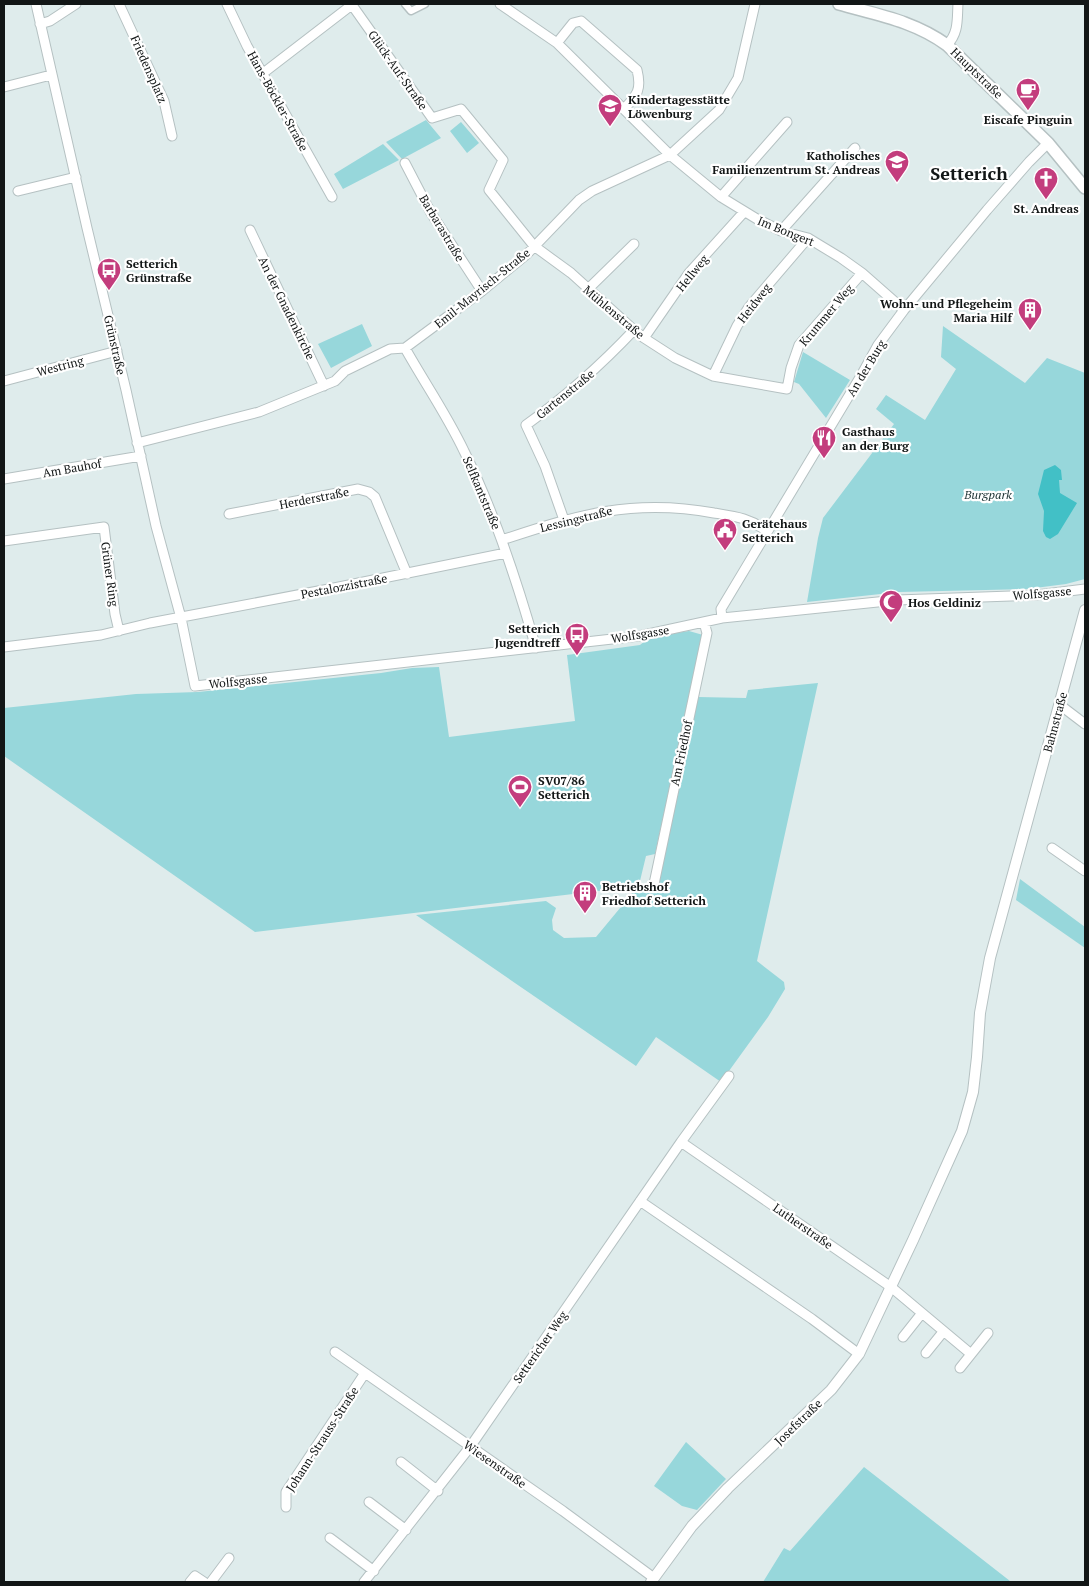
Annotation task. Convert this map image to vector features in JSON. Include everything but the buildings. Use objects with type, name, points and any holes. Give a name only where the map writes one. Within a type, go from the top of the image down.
[{"type":"main road","name":"Hauptstraße","points":[[839,4],[910,23],[947,44],[1048,143],[1085,188]]},
{"type":"street","name":"Grünstraße","points":[[36,4],[156,526],[181,618],[195,686]]},
{"type":"street","points":[[40,24],[50,21],[76,4]]},
{"type":"street","name":"Friedensplatz","points":[[119,4],[164,101],[172,136]]},
{"type":"street","name":"Hans-Böckler-Straße","points":[[227,4],[233,20],[262,74],[332,197]]},
{"type":"street","points":[[262,74],[353,4]]},
{"type":"street","name":"Glück-Auf-Straße","points":[[353,4],[432,118],[461,109],[503,160],[489,190],[534,246]]},
{"type":"street","points":[[406,4],[411,11],[425,4]]},
{"type":"street","name":"Im Bongert","points":[[500,4],[557,43],[670,155],[721,197],[744,212],[781,231],[808,238],[862,273],[904,310]]},
{"type":"street","name":"Emil-Mayrisch-Straße","points":[[137,443],[259,412],[324,386],[335,380],[345,371],[390,349],[405,348],[482,291],[534,246],[579,200],[592,191],[670,155],[719,110],[738,78],[755,4]]},
{"type":"street","points":[[947,44],[954,38],[957,27],[958,4]]},
{"type":"street","points":[[557,43],[573,24],[581,21],[637,70],[640,81],[638,94],[624,109]]},
{"type":"street","points":[[4,87],[51,75]]},
{"type":"street","points":[[721,197],[787,122]]},
{"type":"street","name":"An der Burg","points":[[722,618],[721,609],[878,344],[987,210],[1048,143]]},
{"type":"street","points":[[781,231],[855,148]]},
{"type":"street","name":"Barbarastraße","points":[[405,163],[431,213],[482,291]]},
{"type":"street","points":[[18,191],[76,177]]},
{"type":"street","name":"Hellweg","points":[[644,338],[689,273],[744,212]]},
{"type":"street","name":"An der Gnadenkirche","points":[[250,230],[324,386]]},
{"type":"street","name":"Heidweg","points":[[713,376],[736,326],[749,307],[808,238]]},
{"type":"street","points":[[587,290],[634,244]]},
{"type":"street","name":"Mühlenstraße","points":[[534,246],[571,274],[644,338],[675,358],[713,376],[787,389]]},
{"type":"street","name":"Krummer Weg","points":[[787,389],[791,368],[799,345],[862,273]]},
{"type":"street","name":"Gartenstraße","points":[[564,520],[545,466],[526,425],[580,384],[634,330]]},
{"type":"street","name":"Selfkantstraße","points":[[405,348],[463,449],[502,540],[536,648]]},
{"type":"street","name":"Westring","points":[[4,381],[117,351]]},
{"type":"street","name":"Am Bauhof","points":[[4,479],[141,456]]},
{"type":"street","name":"Herderstraße","points":[[229,514],[358,489],[369,492],[375,498],[407,574]]},
{"type":"street","name":"Lessingstraße","points":[[502,540],[591,513],[648,506],[676,507],[736,516],[757,523],[767,532]]},
{"type":"street","name":"Grüner Ring","points":[[4,540],[104,527],[115,614],[119,631]]},
{"type":"street","name":"Pestalozzistraße","points":[[181,618],[506,553]]},
{"type":"street","name":"Wolfsgasse","points":[[195,686],[639,636],[722,618],[897,600],[1037,596],[1085,590]]},
{"type":"street","name":"Bahnstraße","points":[[914,1240],[962,1131],[969,1106],[977,1057],[984,985],[1085,610]]},
{"type":"street","points":[[4,647],[101,635],[150,623],[181,618]]},
{"type":"street","name":"Am Friedhof","points":[[654,884],[707,633],[704,622]]},
{"type":"street","points":[[1060,705],[1085,724]]},
{"type":"street","points":[[1052,848],[1085,871]]},
{"type":"street","name":"Settericher Weg","points":[[364,1582],[438,1491],[470,1448],[681,1142],[729,1076]]},
{"type":"street","name":"Lutherstraße","points":[[681,1142],[891,1287],[971,1354]]},
{"type":"street","points":[[640,1201],[804,1313],[859,1354]]},
{"type":"street","name":"Josefstraße","points":[[653,1580],[674,1549],[698,1520],[728,1488],[831,1390],[859,1354],[914,1240]]},
{"type":"street","points":[[903,1337],[922,1314]]},
{"type":"street","points":[[926,1353],[943,1332]]},
{"type":"street","points":[[960,1368],[988,1333]]},
{"type":"street","name":"Wiesenstraße","points":[[335,1352],[470,1448],[563,1511],[653,1580]]},
{"type":"street","name":"Johann-Strauss-Straße","points":[[286,1507],[286,1492],[365,1373]]},
{"type":"street","points":[[402,1462],[438,1491]]},
{"type":"street","points":[[369,1502],[406,1530]]},
{"type":"street","points":[[330,1538],[374,1571]]},
{"type":"street","points":[[211,1582],[229,1558]]},
{"type":"street","points":[[190,1582],[194,1576],[204,1582]]},
{"type":"green space","points":[[426,120],[441,138],[402,159],[386,142]]},
{"type":"green space","points":[[461,122],[479,143],[467,153],[450,131]]},
{"type":"green space","points":[[383,144],[399,160],[343,189],[334,174]]},
{"type":"green space","points":[[362,324],[372,346],[331,368],[318,344]]},
{"type":"green space","name":"Burgpark","points":[[943,326],[1025,383],[1047,358],[1085,373],[1085,579],[1066,584],[1027,589],[899,592],[807,602],[823,518],[894,424],[876,409],[886,395],[925,420],[956,369],[941,357]]},
{"type":"green space","points":[[803,352],[850,380],[826,418],[799,384],[794,382]]},
{"type":"green space","points":[[689,631],[703,635],[655,854],[646,856],[639,885],[632,887],[255,932],[4,756],[4,708],[136,694],[198,692],[381,673],[412,668],[439,667],[449,737],[575,721],[567,655],[640,645],[650,637]]},
{"type":"green space","points":[[818,683],[757,961],[784,982],[785,989],[768,1017],[721,1082],[656,1037],[636,1066],[416,915],[546,901],[556,908],[552,920],[553,930],[564,938],[596,937],[635,890],[656,887],[698,697],[746,698],[748,690]]},
{"type":"green space","points":[[1020,879],[1085,927],[1085,948],[1016,900]]},
{"type":"green space","points":[[686,1442],[726,1479],[697,1510],[682,1506],[654,1486]]},
{"type":"green space","points":[[864,1467],[1010,1581],[763,1582],[784,1548],[790,1551]]},
{"type":"shaded area","points":[[1055,465],[1061,470],[1062,480],[1059,480],[1060,493],[1077,503],[1058,534],[1050,539],[1046,537],[1043,531],[1044,511],[1038,494],[1044,470]]},
{"type":"place","name":"Eiscafe Pinguin","points":[[1028,111]]},
{"type":"place","name":"Kindertagesstätte Löwenburg","points":[[610,127]]},
{"type":"place","name":"Katholisches Familienzentrum St. Andreas","points":[[897,183]]},
{"type":"place","name":"St. Andreas","points":[[1046,200]]},
{"type":"place","name":"Setterich Grünstraße","points":[[109,291]]},
{"type":"place","name":"Wohn- und Pflegeheim Maria Hilf","points":[[1030,331]]},
{"type":"place","name":"Gasthaus an der Burg","points":[[824,459]]},
{"type":"place","name":"Gerätehaus Setterich","points":[[725,551]]},
{"type":"place","name":"Hos Geldiniz","points":[[891,623]]},
{"type":"place","name":"Setterich Jugendtreff","points":[[577,656]]},
{"type":"place","name":"SV07/86 Setterich","points":[[520,808]]},
{"type":"place","name":"Betriebshof Friedhof Setterich","points":[[585,914]]},
{"type":"district","name":"Setterich","points":[[969,173]]}]
